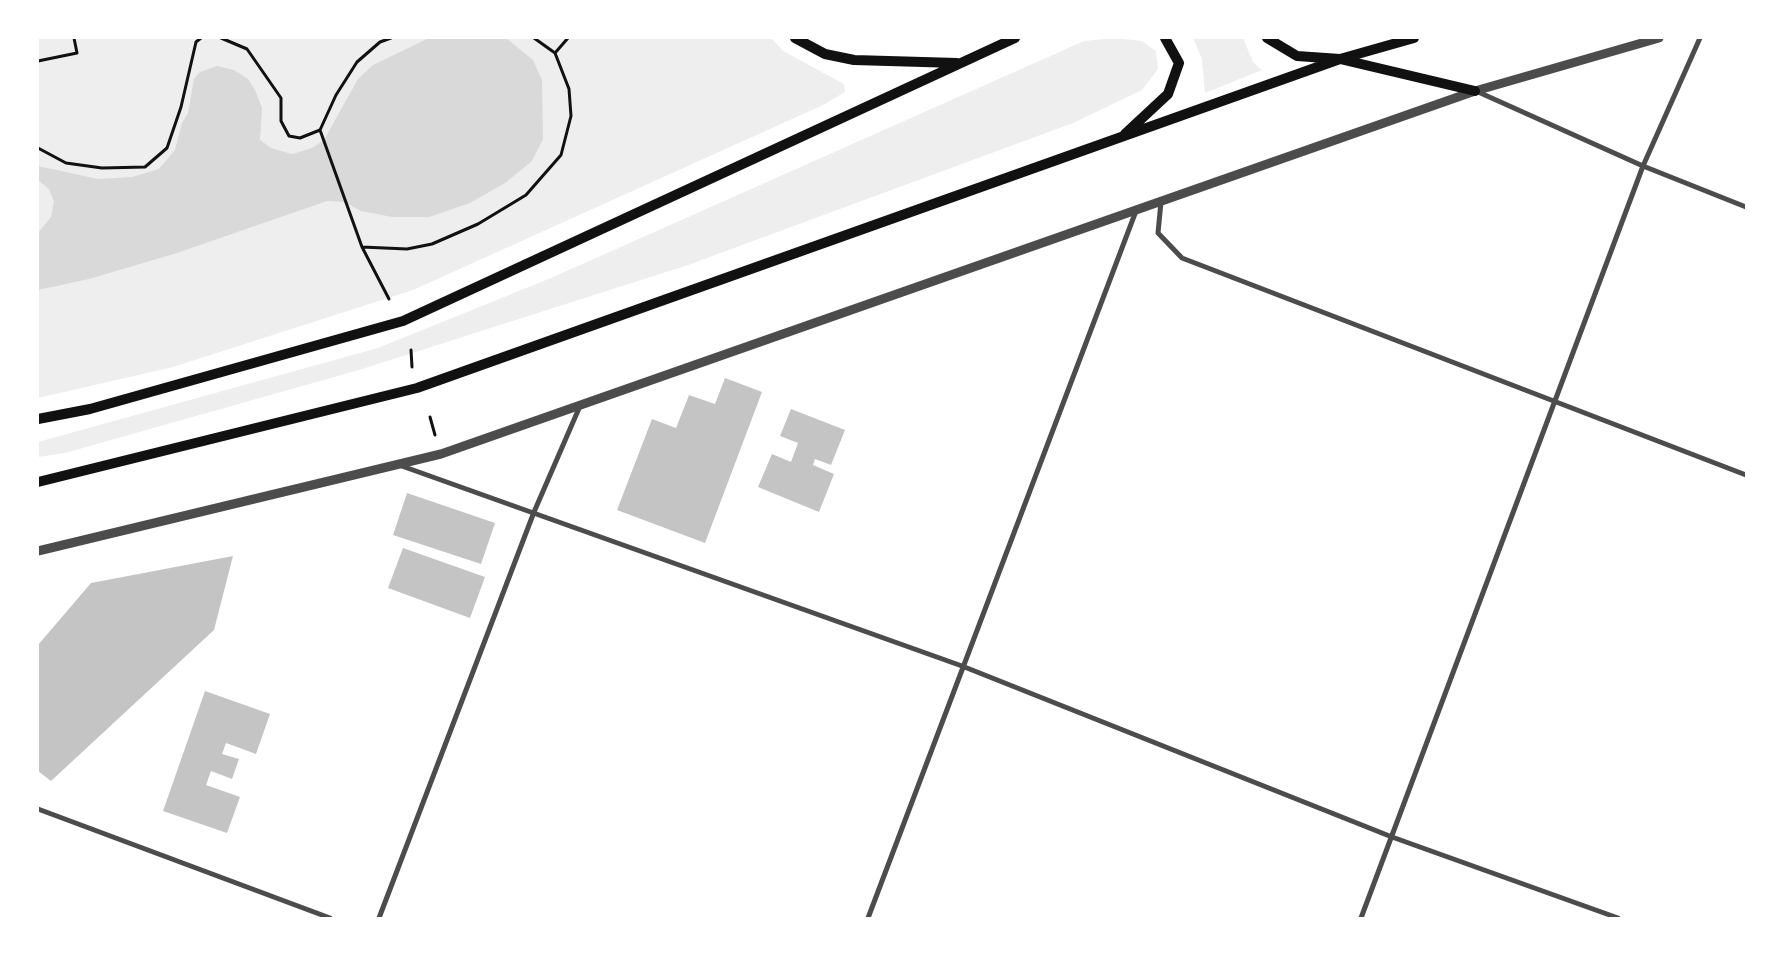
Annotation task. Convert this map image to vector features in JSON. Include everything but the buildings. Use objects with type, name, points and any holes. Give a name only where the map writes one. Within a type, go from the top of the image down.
[{"type":"main road","points":[[794,38],[825,54],[854,60],[961,63]]},
{"type":"main road","points":[[38,419],[90,409],[403,321],[1015,38]]},
{"type":"main road","points":[[1120,138],[1168,94],[1179,63],[1165,38]]},
{"type":"main road","points":[[1267,38],[1297,56],[1340,59],[1475,90]]},
{"type":"main road","points":[[38,482],[417,388],[1340,59],[1414,38]]},
{"type":"street","points":[[38,551],[440,454],[1136,211],[1475,90],[1660,38]]},
{"type":"street","points":[[1360,918],[1643,166],[1700,38]]},
{"type":"street","points":[[1475,90],[1643,166],[1746,207]]},
{"type":"street","points":[[1161,202],[1158,233],[1182,258],[1746,475]]},
{"type":"street","points":[[868,918],[1136,211]]},
{"type":"street","points":[[379,918],[534,512],[580,406]]},
{"type":"street","points":[[394,464],[534,512],[962,666],[1392,837],[1618,918]]},
{"type":"street","points":[[38,809],[330,918]]},
{"type":"path","points":[[38,62],[77,52],[74,38]]},
{"type":"path","points":[[38,148],[66,163],[102,168],[145,167],[167,148],[181,107],[196,42],[201,38]]},
{"type":"path","points":[[221,38],[247,49],[269,78],[281,98],[281,121],[290,136],[300,138],[320,130],[336,95],[357,62],[380,42],[391,38]]},
{"type":"path","points":[[362,247],[407,249],[432,244],[478,224],[526,195],[561,155],[571,116],[569,89],[555,52],[534,38]]},
{"type":"path","points":[[555,52],[568,38]]},
{"type":"path","points":[[320,130],[362,247],[390,299]]},
{"type":"path","points":[[411,350],[412,371]]},
{"type":"path","points":[[430,417],[437,442]]},
{"type":"shaded area","points":[[38,38],[771,38],[783,51],[844,84],[845,92],[823,105],[413,290],[173,367],[38,398]]},
{"type":"shaded area","points":[[429,38],[506,38],[533,60],[542,80],[543,139],[532,161],[505,183],[470,203],[429,217],[392,217],[361,211],[344,202],[327,201],[177,253],[89,279],[38,290],[38,233],[51,217],[54,202],[49,189],[38,180],[38,166],[98,179],[132,177],[159,169],[175,150],[182,123],[188,113],[194,79],[200,72],[217,66],[234,70],[248,79],[255,90],[262,108],[260,140],[271,148],[292,154],[312,148],[324,140],[358,79],[373,65]]},
{"type":"shaded area","points":[[1114,38],[1142,41],[1156,51],[1158,69],[1142,90],[1073,123],[688,265],[359,370],[65,453],[38,457],[38,442],[378,348],[551,278],[1084,41]]},
{"type":"shaded area","points":[[1193,38],[1243,38],[1253,62],[1262,70],[1205,93],[1202,59]]}]
